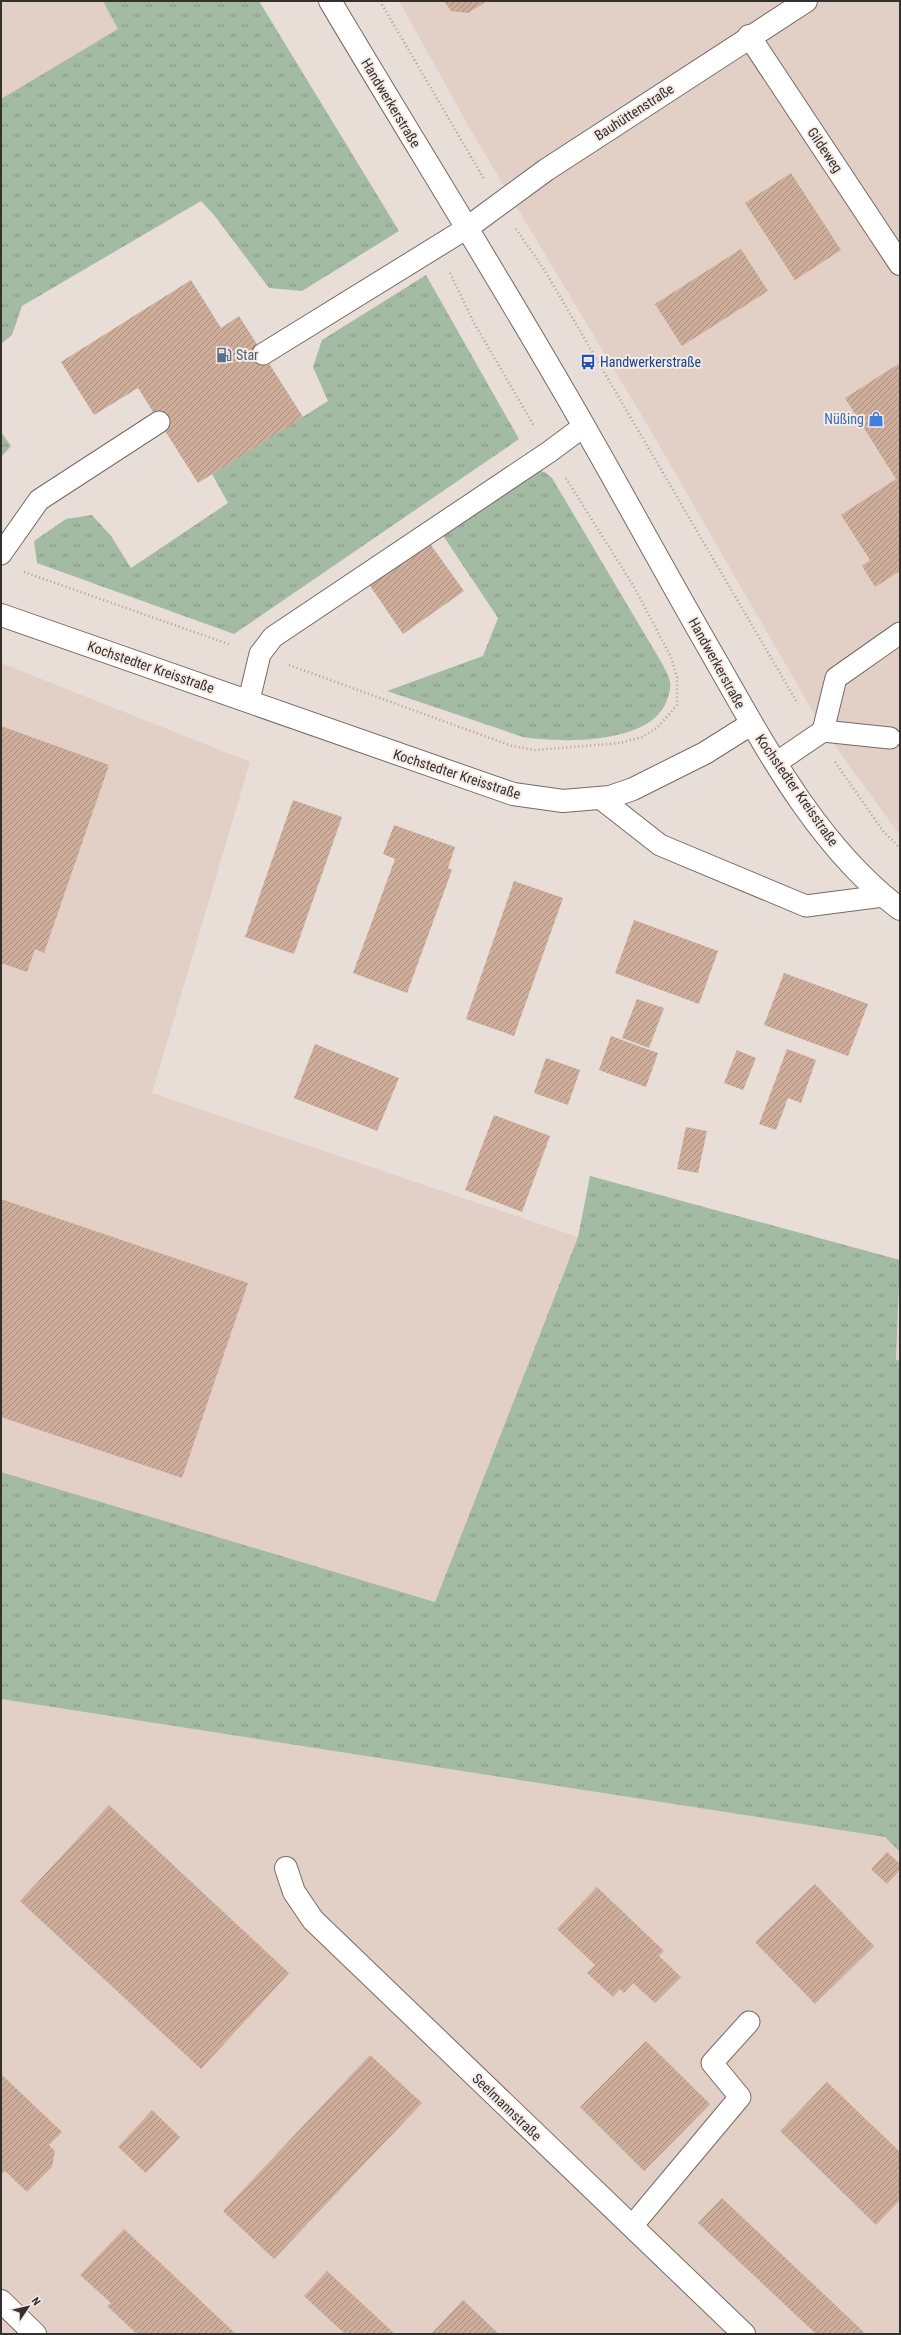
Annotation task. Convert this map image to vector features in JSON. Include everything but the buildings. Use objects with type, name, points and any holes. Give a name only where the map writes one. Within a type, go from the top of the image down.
[{"type":"street","name":"Handwerkerstraße","points":[[330,1],[584,426],[752,724]]},
{"type":"street","name":"Bauhüttenstraße","points":[[466,228],[546,170],[749,36],[806,1]]},
{"type":"street","name":"Gildeweg","points":[[749,36],[900,264]]},
{"type":"street","name":"Kochstedter Kreisstraße","points":[[1,615],[249,700],[371,746],[513,794],[563,801],[600,798],[633,789],[705,753],[752,724],[776,763],[829,838],[857,872],[900,910]]},
{"type":"street","name":"Seelmannstraße","points":[[286,1868],[294,1892],[313,1920],[744,2334]]},
{"type":"street","points":[[1,2302],[35,2334]]},
{"type":"lane","points":[[263,354],[438,248],[466,228]]},
{"type":"lane","points":[[1,554],[39,500],[160,422]]},
{"type":"lane","points":[[249,700],[260,654],[273,637],[549,452],[584,426]]},
{"type":"lane","points":[[776,763],[819,733],[836,678],[900,633]]},
{"type":"lane","points":[[819,733],[890,738]]},
{"type":"lane","points":[[600,798],[660,845],[806,906],[820,906],[883,896]]},
{"type":"lane","points":[[632,2226],[740,2097],[712,2063],[749,2022]]},
{"type":"path","points":[[380,1],[499,204],[545,271],[819,733],[883,831],[900,848]]},
{"type":"path","points":[[23,572],[260,654],[512,746],[535,750],[620,743],[642,737],[657,728],[677,705],[677,677],[671,657],[633,586],[549,452],[474,323],[438,248]]},
{"type":"shaded area","points":[[1,1],[103,1],[119,29],[1,99]]},
{"type":"shaded area","points":[[399,1],[900,1],[900,835],[824,731],[648,426],[473,134]]},
{"type":"shaded area","points":[[1,663],[250,762],[152,1093],[578,1237],[435,1602],[1,1472]]},
{"type":"shaded area","points":[[900,1297],[900,1361],[896,1360]]},
{"type":"shaded area","points":[[1,1699],[885,1837],[900,1852],[900,2334],[1,2334]]},
{"type":"green space","points":[[103,1],[259,1],[399,231],[302,291],[269,288],[214,215],[201,201],[22,306],[12,335],[1,344],[1,99],[118,29]]},
{"type":"green space","points":[[426,275],[519,439],[234,634],[37,563],[34,541],[66,519],[92,515],[111,536],[131,568],[228,503],[212,474],[328,401],[313,367],[322,340]]},
{"type":"green space","points":[[1,432],[11,446],[1,457]]},
{"type":"green space","points":[[539,470],[552,478],[663,665],[669,678],[670,686],[667,700],[658,715],[644,726],[625,733],[604,738],[581,740],[523,737],[387,691],[483,656],[498,618],[440,531]]},
{"type":"green space","points":[[590,1176],[900,1260],[896,1360],[900,1361],[900,1852],[885,1837],[1,1699],[1,1472],[435,1602],[578,1237]]},
{"type":"place","name":"Star","points":[[224,355]]},
{"type":"place","name":"Handwerkerstraße","points":[[588,362]]},
{"type":"place","name":"Nüßing","points":[[876,419]]}]
